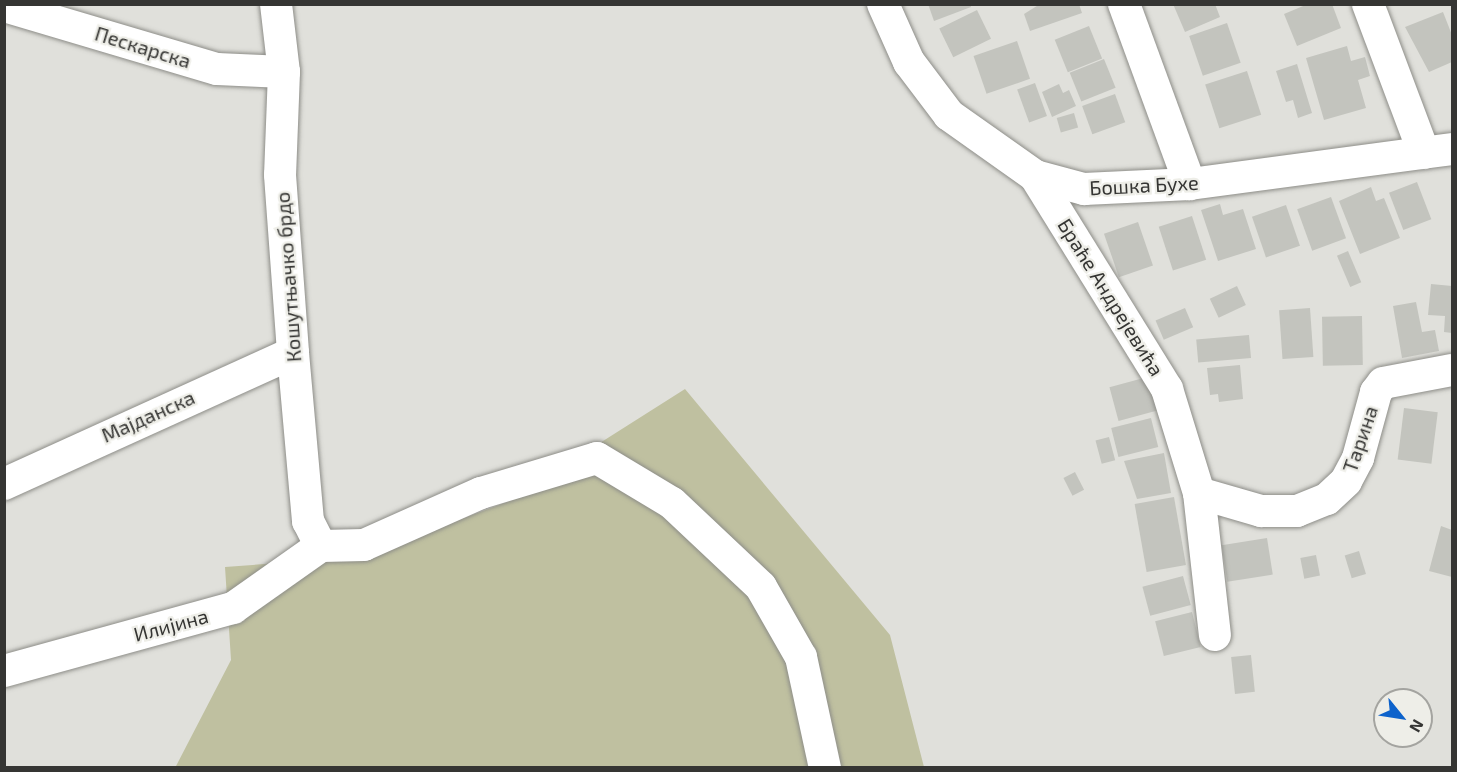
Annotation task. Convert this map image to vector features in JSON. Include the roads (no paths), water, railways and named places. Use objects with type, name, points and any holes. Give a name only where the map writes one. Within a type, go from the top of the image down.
[{"type":"street","name":"Кошутњачко брдо","points":[[276,4],[284,72],[280,175],[293,352],[308,520],[321,546]]},
{"type":"street","name":"Бошка Бухе","points":[[883,4],[909,62],[949,116],[1035,176],[1084,189],[1190,184],[1438,151]]},
{"type":"street","points":[[1124,4],[1190,184]]},
{"type":"street","points":[[1368,4],[1438,151]]},
{"type":"street","name":"Пескарска","points":[[4,6],[217,69],[284,72]]},
{"type":"street","name":"Браће Андрејевића","points":[[1035,176],[1158,366],[1199,493],[1215,635]]},
{"type":"street","name":"Мајданска","points":[[4,484],[293,352]]},
{"type":"street","name":"Тарина","points":[[1199,493],[1261,511],[1297,511],[1327,499],[1346,481],[1358,458],[1383,383],[1452,370]]},
{"type":"street","points":[[321,546],[364,545],[481,493],[597,458],[672,503],[761,587],[801,657],[825,768]]},
{"type":"street","name":"Илијина","points":[[4,671],[233,608],[321,546]]}]
